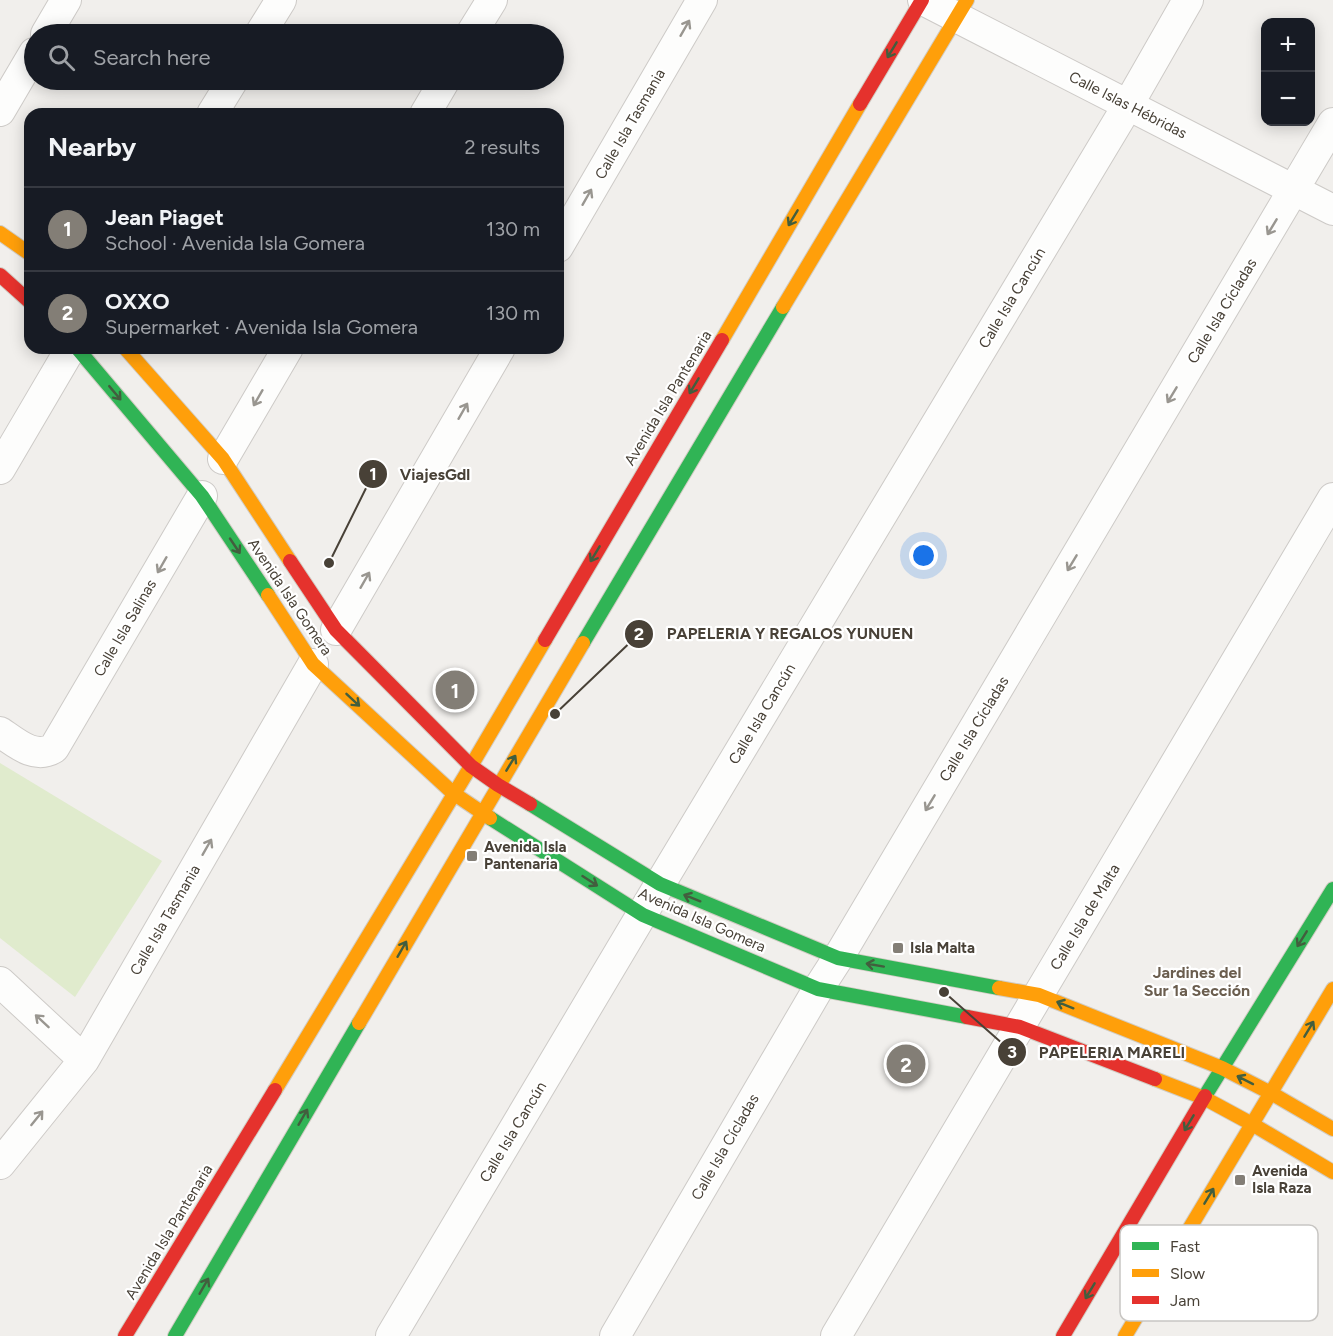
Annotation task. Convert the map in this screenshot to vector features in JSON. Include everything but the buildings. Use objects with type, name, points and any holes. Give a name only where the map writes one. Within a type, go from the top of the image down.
[{"type":"street","points":[[52,24],[66,0]]},
{"type":"street","points":[[266,24],[281,0]]},
{"type":"street","points":[[477,24],[492,0]]},
{"type":"street","name":"Calle Isla Tasmania","points":[[564,238],[702,0]]},
{"type":"street","name":"Calle Islas Hébridas","points":[[923,0],[962,8],[1128,105],[1333,210]]},
{"type":"street","name":"Avenida Isla Pantenaria","points":[[125,1336],[471,766],[923,0]]},
{"type":"street","name":"Calle Isla Cancún","points":[[391,1336],[1128,105],[1188,0]]},
{"type":"street","points":[[175,1336],[498,785],[962,8]]},
{"type":"street","points":[[0,111],[24,70]]},
{"type":"street","points":[[216,108],[227,90]]},
{"type":"street","points":[[429,108],[439,90]]},
{"type":"street","name":"Calle Isla Cícladas","points":[[615,1336],[818,989],[1333,123]]},
{"type":"street","points":[[0,233],[24,286]]},
{"type":"street","points":[[0,469],[67,354]]},
{"type":"street","name":"Avenida Isla Gomera","points":[[82,354],[202,496],[254,566],[313,664],[453,793],[482,813],[642,915],[818,989],[1020,1027],[1204,1098],[1333,1172]]},
{"type":"street","name":"Avenida Isla Gomera","points":[[130,354],[223,459],[275,547],[336,630],[471,766],[498,785],[660,884],[838,958],[1039,995],[1222,1068],[1333,1129]]},
{"type":"street","points":[[223,459],[284,354]]},
{"type":"street","points":[[336,630],[497,354]]},
{"type":"street","name":"Calle Isla Salinas","points":[[0,732],[33,752],[48,752],[54,748],[202,496]]},
{"type":"street","name":"Calle Isla de Malta","points":[[836,1336],[1333,498]]},
{"type":"street","name":"Calle Isla Tasmania","points":[[0,1164],[84,1060],[313,664]]},
{"type":"street","points":[[1129,1225],[1222,1068],[1333,889]]},
{"type":"street","points":[[0,982],[84,1060]]},
{"type":"street","points":[[1191,1225],[1333,989]]},
{"type":"street","points":[[1063,1336],[1120,1240]]},
{"type":"street","points":[[1125,1336],[1134,1321]]},
{"type":"green space","points":[[0,763],[162,861],[75,997],[0,938]]},
{"type":"traffic: fast","points":[[583,643],[783,307]]},
{"type":"traffic: fast","points":[[82,354],[202,496],[268,595]]},
{"type":"traffic: fast","points":[[530,804],[660,884],[838,958],[999,988]]},
{"type":"traffic: fast","points":[[490,818],[643,915],[818,989],[967,1017]]},
{"type":"traffic: fast","points":[[1205,1096],[1333,889]]},
{"type":"traffic: fast","points":[[175,1336],[359,1023]]},
{"type":"traffic: slow","points":[[783,307],[967,0]]},
{"type":"traffic: slow","points":[[722,340],[860,104]]},
{"type":"traffic: slow","points":[[0,233],[24,250]]},
{"type":"traffic: slow","points":[[130,354],[223,459],[290,561]]},
{"type":"traffic: slow","points":[[268,595],[313,664],[453,793],[490,818]]},
{"type":"traffic: slow","points":[[275,1090],[545,640]]},
{"type":"traffic: slow","points":[[359,1023],[583,643]]},
{"type":"traffic: slow","points":[[999,988],[1039,995],[1222,1068],[1333,1129]]},
{"type":"traffic: slow","points":[[1192,1225],[1333,989]]},
{"type":"traffic: slow","points":[[1155,1079],[1204,1098],[1333,1172]]},
{"type":"traffic: slow","points":[[1125,1336],[1134,1321]]},
{"type":"traffic: jam","points":[[860,104],[922,0]]},
{"type":"traffic: jam","points":[[0,275],[24,297]]},
{"type":"traffic: jam","points":[[545,640],[722,340]]},
{"type":"traffic: jam","points":[[290,561],[336,630],[471,766],[530,804]]},
{"type":"traffic: jam","points":[[967,1017],[1020,1027],[1155,1079]]},
{"type":"traffic: jam","points":[[125,1336],[275,1090]]},
{"type":"traffic: jam","points":[[1129,1225],[1205,1096]]},
{"type":"traffic: jam","points":[[1063,1336],[1120,1240]]},
{"type":"place","name":"ViajesGdl","points":[[329,563]]},
{"type":"place","name":"Jean Piaget","points":[[455,690]]},
{"type":"place","name":"PAPELERIA Y REGALOS YUNUEN","points":[[555,714]]},
{"type":"place","name":"Avenida Isla Pantenaria","points":[[472,856]]},
{"type":"place","name":"Isla Malta","points":[[898,948]]},
{"type":"place","name":"PAPELERIA MARELI","points":[[944,992]]},
{"type":"place","name":"OXXO","points":[[906,1064]]},
{"type":"place","name":"Avenida Isla Raza","points":[[1240,1180]]},
{"type":"district","name":"Jardines del Sur 1a Sección","points":[[1197,981]]}]
